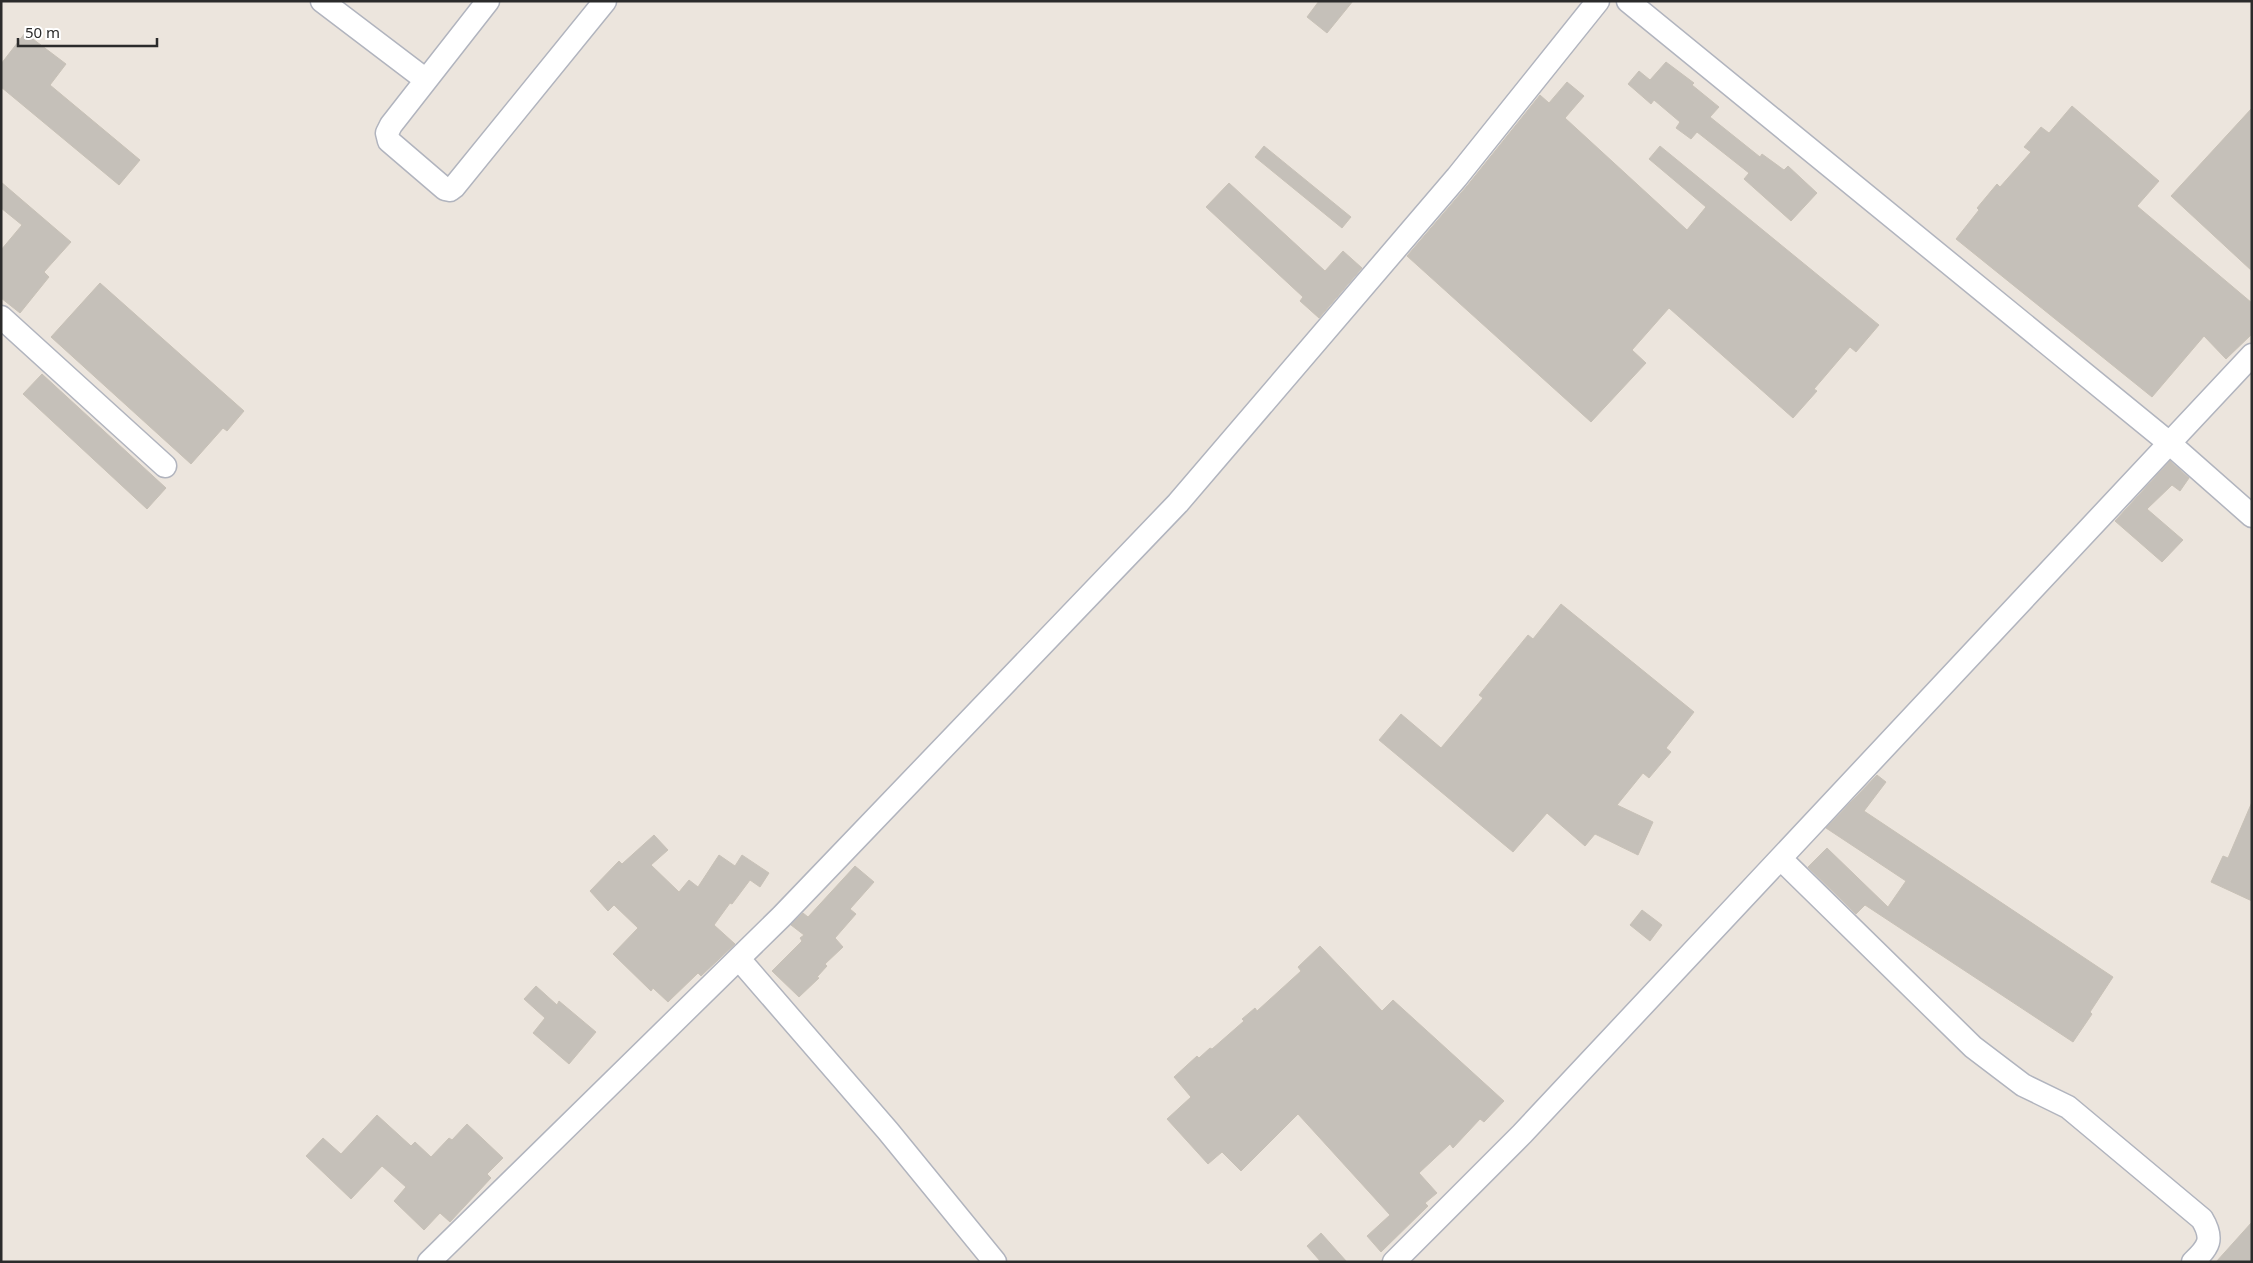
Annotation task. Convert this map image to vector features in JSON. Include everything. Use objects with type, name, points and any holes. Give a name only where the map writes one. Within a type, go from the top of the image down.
[{"type":"street","points":[[322,1],[426,80]]},
{"type":"street","points":[[488,1],[387,133],[389,140],[444,188],[450,190],[454,188],[605,1]]},
{"type":"street","points":[[429,1262],[789,909],[1178,503],[1457,177],[1598,1]]},
{"type":"street","points":[[1628,1],[2168,442],[2252,516]]},
{"type":"street","points":[[1,317],[165,466]]},
{"type":"street","points":[[1394,1262],[1529,1127],[2168,442],[2252,355]]},
{"type":"street","points":[[1781,859],[1973,1046],[2023,1085],[2068,1106],[2202,1219],[2209,1233],[2209,1240],[2207,1247],[2193,1262]]},
{"type":"street","points":[[739,959],[888,1131],[995,1262]]},
{"type":"building","points":[[1319,1],[1353,1],[1327,33],[1307,17]]},
{"type":"building","points":[[25,33],[66,64],[50,85],[140,160],[119,185],[1,87],[1,64]]},
{"type":"building","points":[[1666,62],[1694,83],[1692,85],[1719,107],[1710,117],[1760,157],[1762,154],[1784,170],[1788,166],[1817,193],[1791,221],[1744,179],[1749,173],[1697,132],[1691,139],[1676,128],[1680,122],[1654,100],[1651,104],[1628,84],[1639,71],[1650,80]]},
{"type":"building","points":[[1567,82],[1584,96],[1565,118],[1687,230],[1706,207],[1649,159],[1660,146],[1879,325],[1856,352],[1850,347],[1814,389],[1817,391],[1793,418],[1669,308],[1632,350],[1646,363],[1591,422],[1407,256],[1467,186],[1540,95],[1549,103]]},
{"type":"building","points":[[2072,106],[2159,181],[2137,206],[2252,303],[2252,334],[2226,359],[2204,336],[2152,397],[1956,239],[1979,210],[1977,208],[1997,184],[2000,187],[2031,152],[2024,147],[2041,127],[2049,133]]},
{"type":"building","points":[[2252,108],[2252,271],[2171,196]]},
{"type":"building","points":[[1264,146],[1351,217],[1342,228],[1255,157]]},
{"type":"building","points":[[1,182],[71,242],[44,272],[49,277],[20,313],[1,298],[1,250],[22,225],[1,208]]},
{"type":"building","points":[[1229,183],[1325,271],[1343,251],[1362,268],[1319,318],[1300,301],[1303,297],[1206,207]]},
{"type":"building","points":[[100,283],[244,411],[227,431],[223,428],[191,464],[51,337]]},
{"type":"building","points":[[42,374],[166,488],[147,509],[23,394]]},
{"type":"building","points":[[2170,461],[2189,478],[2180,491],[2172,485],[2147,509],[2183,540],[2162,562],[2115,521]]},
{"type":"building","points":[[1561,604],[1694,712],[1666,748],[1671,752],[1649,778],[1643,773],[1617,805],[1653,822],[1638,855],[1595,834],[1585,846],[1547,813],[1513,852],[1379,740],[1401,714],[1441,748],[1483,698],[1479,695],[1528,635],[1533,639]]},
{"type":"building","points":[[1877,775],[1886,782],[1864,811],[2113,977],[2090,1012],[2092,1014],[2073,1042],[1865,905],[1856,914],[1808,867],[1827,848],[1888,907],[1906,881],[1826,828]]},
{"type":"building","points":[[2252,802],[2252,901],[2211,882],[2223,856],[2228,858]]},
{"type":"building","points":[[654,835],[668,850],[651,865],[679,892],[689,880],[698,887],[719,855],[735,866],[742,855],[769,873],[760,887],[750,880],[714,925],[735,944],[701,976],[698,973],[668,1002],[653,988],[651,991],[613,954],[638,928],[614,905],[608,911],[590,891],[619,861],[622,864]]},
{"type":"building","points":[[855,866],[874,882],[850,909],[856,914],[835,938],[843,947],[825,964],[827,966],[817,977],[819,978],[799,997],[772,971],[802,941],[800,938],[804,935],[791,925],[803,913],[808,917]]},
{"type":"building","points":[[1642,910],[1662,925],[1650,941],[1630,925]]},
{"type":"building","points":[[1320,946],[1382,1011],[1393,1000],[1504,1101],[1484,1122],[1480,1119],[1453,1148],[1450,1144],[1419,1173],[1437,1193],[1425,1203],[1428,1206],[1381,1252],[1367,1236],[1390,1215],[1298,1114],[1241,1171],[1222,1152],[1208,1164],[1167,1119],[1191,1097],[1174,1077],[1197,1056],[1199,1058],[1210,1048],[1212,1049],[1244,1021],[1242,1019],[1255,1008],[1257,1011],[1301,971],[1298,967]]},
{"type":"building","points":[[536,986],[557,1005],[559,1001],[596,1032],[569,1064],[533,1033],[545,1018],[524,999]]},
{"type":"building","points":[[377,1115],[411,1146],[415,1142],[431,1157],[449,1138],[452,1140],[467,1124],[503,1158],[487,1174],[491,1178],[450,1222],[440,1213],[424,1230],[394,1201],[406,1187],[382,1166],[351,1199],[306,1156],[323,1138],[341,1154]]},
{"type":"building","points":[[2252,1222],[2252,1262],[2216,1262]]},
{"type":"building","points":[[1321,1233],[1347,1262],[1321,1262],[1307,1246]]}]
